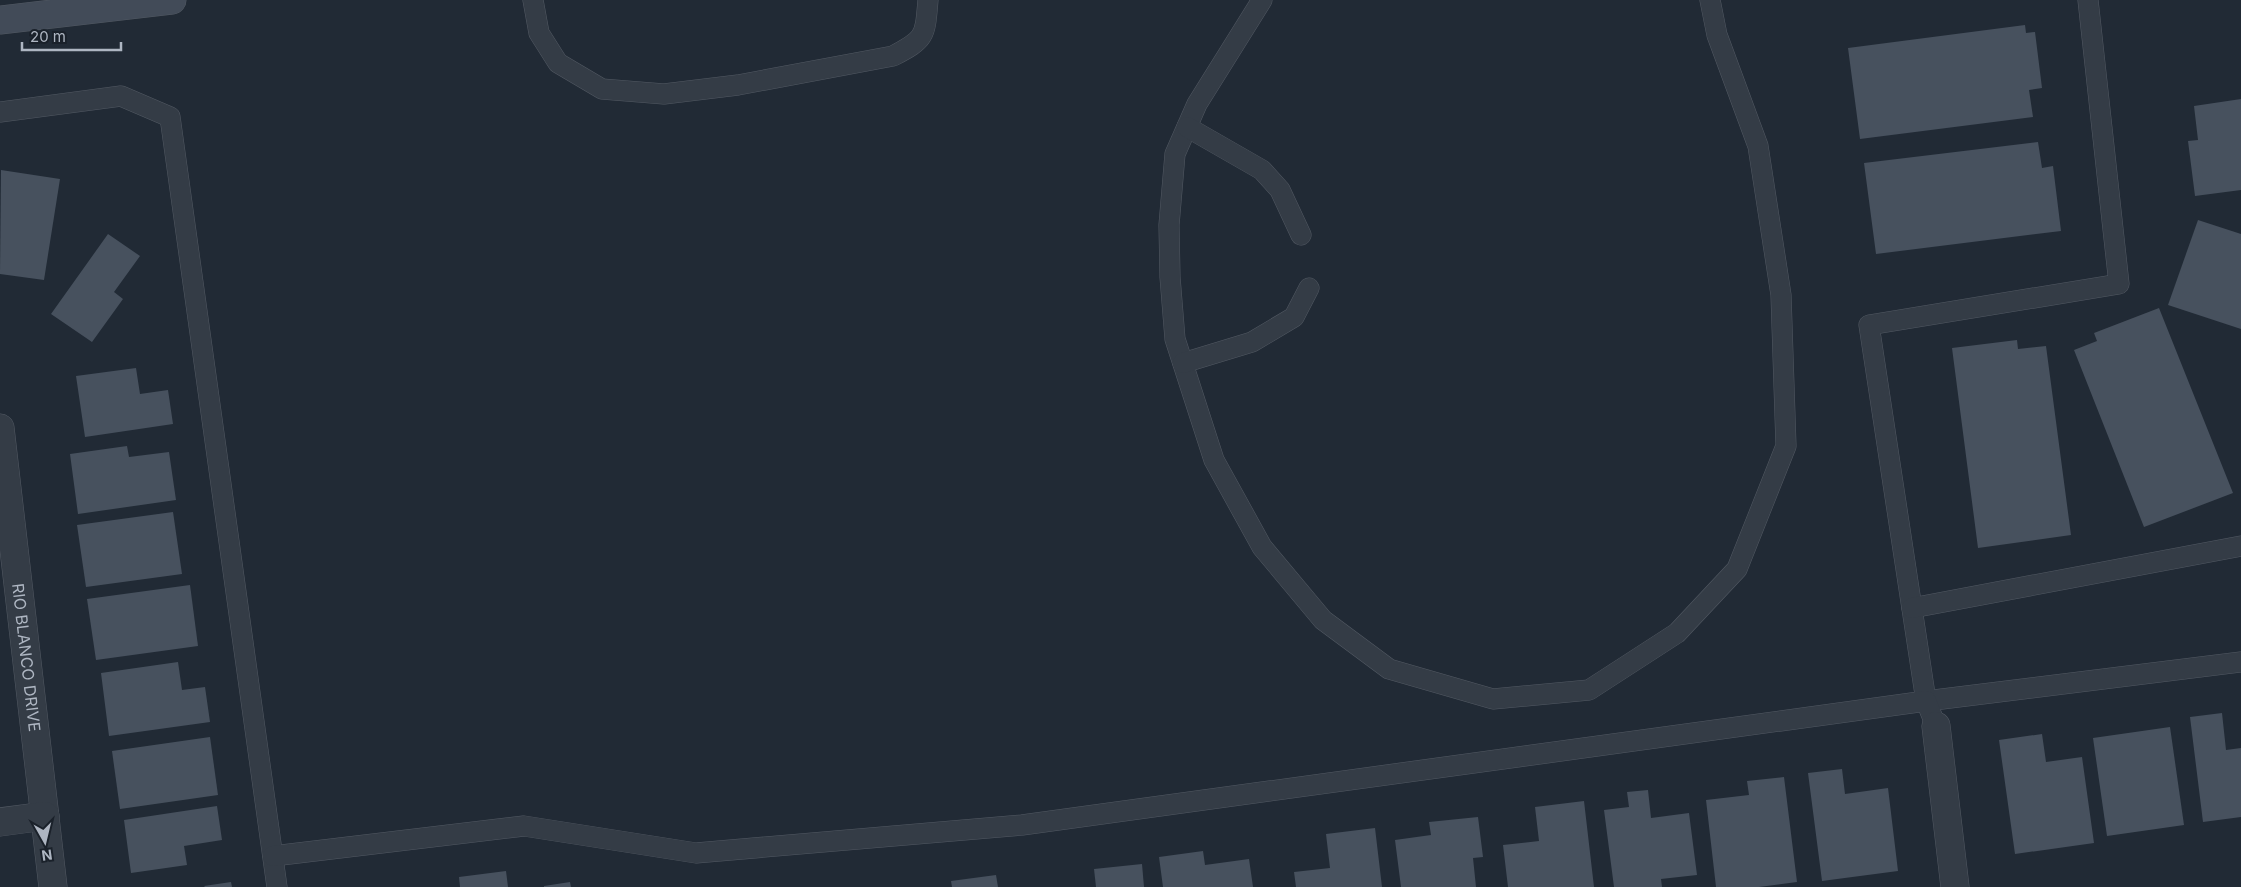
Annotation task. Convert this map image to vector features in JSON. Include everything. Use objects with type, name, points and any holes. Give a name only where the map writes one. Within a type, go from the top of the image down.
[{"type":"main road","points":[[0,20],[172,0]]},
{"type":"street","name":"RIO BLANCO DRIVE","points":[[0,428],[8,568],[54,887]]},
{"type":"street","points":[[1936,726],[1955,887]]},
{"type":"street","points":[[0,822],[45,816]]},
{"type":"lane","points":[[533,0],[539,33],[558,63],[602,89],[664,94],[738,85],[893,56],[915,44],[925,29],[928,0]]},
{"type":"lane","points":[[1262,0],[1197,104],[1175,154],[1169,225],[1170,277],[1175,338],[1214,460],[1262,547],[1323,620],[1389,669],[1493,699],[1589,690],[1676,633],[1737,569],[1786,446],[1781,295],[1758,146],[1717,35],[1710,0]]},
{"type":"lane","points":[[1936,726],[1926,701],[1869,325],[2119,284],[2088,0]]},
{"type":"lane","points":[[0,112],[121,96],[170,117],[277,887]]},
{"type":"lane","points":[[1187,127],[1262,170],[1280,190],[1301,235]]},
{"type":"lane","points":[[1182,363],[1252,342],[1294,317],[1309,288]]},
{"type":"lane","points":[[1912,608],[2241,546]]},
{"type":"lane","points":[[273,856],[524,826],[696,853],[1022,825],[1926,701],[2241,662]]},
{"type":"building","points":[[2025,25],[2026,33],[2035,32],[2042,88],[2029,90],[2033,117],[1860,139],[1848,48]]},
{"type":"building","points":[[2241,99],[2241,190],[2195,196],[2188,141],[2198,140],[2194,106]]},
{"type":"building","points":[[2038,142],[2042,168],[2053,166],[2061,231],[1876,254],[1864,163]]},
{"type":"building","points":[[1,170],[60,179],[44,280],[0,274]]},
{"type":"building","points":[[2198,220],[2241,234],[2241,329],[2168,305]]},
{"type":"building","points":[[108,234],[140,256],[114,292],[123,299],[92,342],[51,314]]},
{"type":"building","points":[[2159,308],[2233,493],[2144,527],[2074,350],[2097,341],[2094,333]]},
{"type":"building","points":[[2017,340],[2018,349],[2046,346],[2071,535],[1978,548],[1952,348]]},
{"type":"building","points":[[136,368],[140,394],[168,390],[173,424],[85,437],[76,376]]},
{"type":"building","points":[[127,446],[129,457],[169,452],[176,500],[78,514],[70,454]]},
{"type":"building","points":[[173,512],[182,574],[86,587],[77,525]]},
{"type":"building","points":[[190,585],[198,646],[96,660],[87,599]]},
{"type":"building","points":[[178,662],[182,690],[205,687],[210,722],[109,736],[101,673]]},
{"type":"building","points":[[2222,713],[2226,750],[2241,748],[2241,817],[2203,822],[2190,717]]},
{"type":"building","points":[[2170,727],[2184,825],[2107,836],[2093,738]]},
{"type":"building","points":[[2042,734],[2046,762],[2082,757],[2094,843],[2015,854],[1999,740]]},
{"type":"building","points":[[210,737],[218,795],[120,809],[112,751]]},
{"type":"building","points":[[1842,769],[1845,794],[1888,788],[1898,871],[1822,881],[1808,773]]},
{"type":"building","points":[[1784,777],[1797,882],[1759,887],[1716,887],[1706,800],[1749,795],[1747,781]]},
{"type":"building","points":[[1648,790],[1651,818],[1689,813],[1697,875],[1661,879],[1662,887],[1614,887],[1604,810],[1629,807],[1627,792]]},
{"type":"building","points":[[1584,801],[1594,887],[1508,887],[1503,845],[1539,841],[1535,807]]},
{"type":"building","points":[[217,806],[222,840],[184,846],[187,865],[131,873],[124,820]]},
{"type":"building","points":[[1478,817],[1483,857],[1473,858],[1476,887],[1401,887],[1395,840],[1431,835],[1429,822]]},
{"type":"building","points":[[1375,828],[1382,887],[1296,887],[1294,872],[1330,868],[1326,834]]},
{"type":"building","points":[[1203,851],[1205,865],[1249,859],[1253,887],[1163,887],[1159,857]]},
{"type":"building","points":[[1142,864],[1144,887],[1096,887],[1094,869]]},
{"type":"building","points":[[506,871],[508,887],[460,887],[459,877]]},
{"type":"building","points":[[996,875],[998,887],[952,887],[951,881]]},
{"type":"building","points":[[231,882],[232,887],[204,886]]},
{"type":"building","points":[[570,882],[571,887],[544,887],[544,886]]}]
